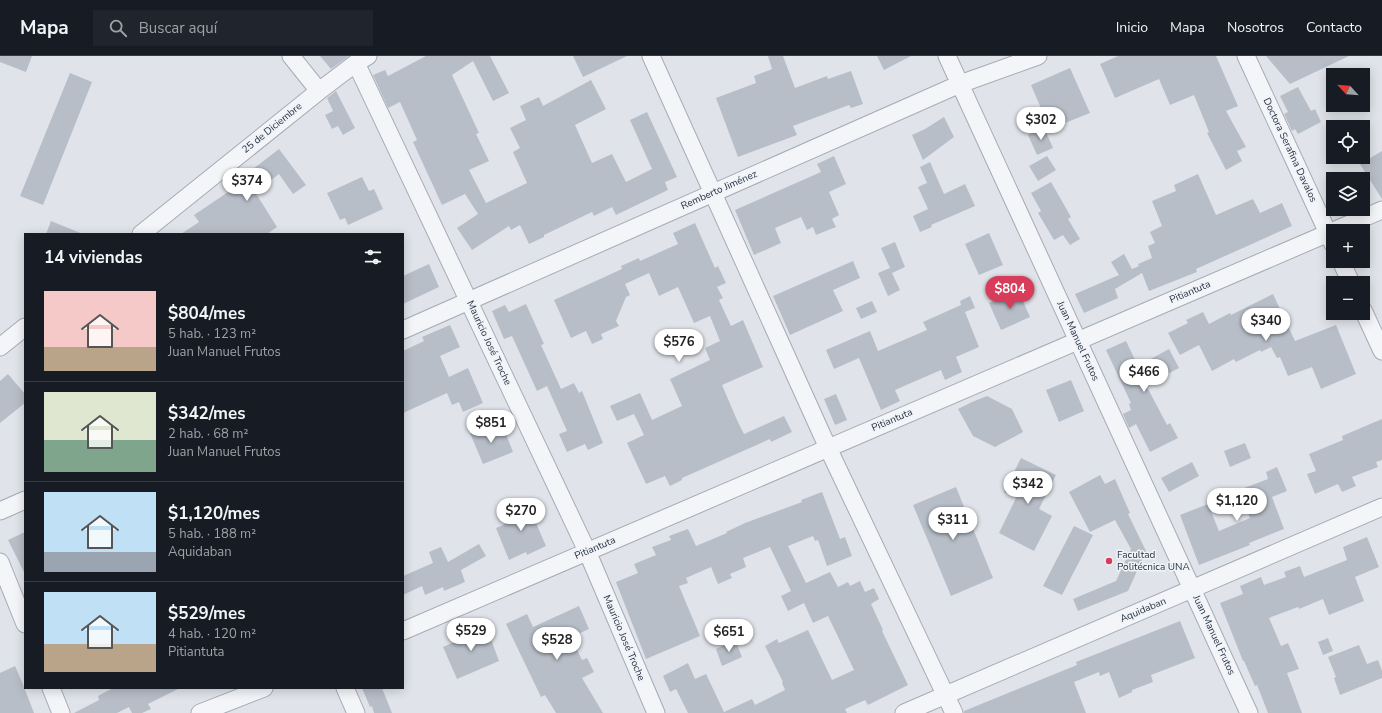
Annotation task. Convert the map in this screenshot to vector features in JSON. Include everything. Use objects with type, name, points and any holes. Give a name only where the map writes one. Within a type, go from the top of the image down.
[{"type":"street","points":[[291,56],[319,91]]},
{"type":"street","points":[[652,56],[828,448],[954,713]]},
{"type":"street","name":"Juan Manuel Frutos","points":[[947,56],[1249,713]]},
{"type":"street","name":"Remberto Jiménez","points":[[404,330],[960,84],[1038,56]]},
{"type":"street","name":"Doctora Serafina Davalos","points":[[1246,56],[1326,230]]},
{"type":"street","name":"25 de Diciembre","points":[[142,233],[319,91],[363,58]]},
{"type":"street","name":"Mauricio José Troche","points":[[363,58],[469,301],[587,551],[656,713]]},
{"type":"street","name":"Pitiantuta","points":[[1357,224],[1382,210]]},
{"type":"street","name":"Pitiantuta","points":[[404,631],[1078,341],[1326,241]]},
{"type":"street","points":[[1368,320],[1382,352]]},
{"type":"street","points":[[0,348],[24,328]]},
{"type":"street","points":[[0,511],[24,500]]},
{"type":"street","name":"Aquidaban","points":[[904,713],[1382,507]]},
{"type":"street","points":[[0,562],[4,586],[24,622]]},
{"type":"street","points":[[51,689],[61,713]]},
{"type":"street","points":[[200,713],[261,689]]},
{"type":"street","points":[[345,689],[356,713]]},
{"type":"building","points":[[0,56],[32,56],[26,72],[0,62]]},
{"type":"building","points":[[320,56],[349,56],[331,69]]},
{"type":"building","points":[[426,56],[490,56],[509,93],[493,101],[473,61],[452,75],[479,133],[476,134],[489,161],[469,170],[486,203],[527,183],[513,152],[520,148],[510,128],[526,120],[520,106],[539,97],[543,106],[591,80],[606,109],[575,125],[592,163],[612,154],[626,182],[652,169],[630,120],[647,112],[677,177],[665,182],[668,190],[616,215],[612,207],[594,216],[592,212],[544,235],[544,237],[529,244],[520,225],[511,230],[509,226],[472,250],[457,228],[478,214],[465,194],[442,205],[413,142],[417,140],[400,102],[388,108],[373,75],[385,70],[388,76]]},
{"type":"building","points":[[573,56],[627,56],[583,77]]},
{"type":"building","points":[[768,56],[783,56],[795,88],[827,76],[828,79],[851,71],[863,104],[851,108],[849,105],[793,126],[797,135],[738,157],[716,98],[756,83],[754,76],[772,69]]},
{"type":"building","points":[[877,56],[911,56],[884,70]]},
{"type":"building","points":[[1118,56],[1216,56],[1238,106],[1226,111],[1246,147],[1237,151],[1242,161],[1226,170],[1207,133],[1209,132],[1194,95],[1170,105],[1159,79],[1115,98],[1100,64]]},
{"type":"building","points":[[1266,56],[1349,56],[1290,84]]},
{"type":"building","points":[[1070,68],[1090,113],[1050,129],[1031,85]]},
{"type":"building","points":[[70,73],[92,82],[43,205],[20,196]]},
{"type":"building","points":[[1298,87],[1311,111],[1315,109],[1321,122],[1298,134],[1295,129],[1292,131],[1284,114],[1288,112],[1280,96]]},
{"type":"building","points":[[336,91],[355,128],[343,135],[338,126],[332,129],[325,115],[333,111],[327,98]]},
{"type":"building","points":[[944,117],[954,137],[923,160],[912,135]]},
{"type":"building","points":[[1044,127],[1053,148],[1037,155],[1028,135]]},
{"type":"building","points":[[279,149],[306,185],[293,194],[279,174],[255,192],[277,227],[268,233],[182,233],[199,222],[194,215],[252,176],[249,172]]},
{"type":"building","points":[[1382,151],[1382,199],[1370,180],[1370,172],[1365,172],[1360,164],[1370,164],[1370,158]]},
{"type":"building","points":[[834,156],[846,184],[829,192],[839,215],[832,219],[836,227],[816,235],[813,227],[807,230],[801,217],[775,228],[781,243],[754,255],[735,210],[821,172],[817,164]]},
{"type":"building","points":[[1047,156],[1056,170],[1038,181],[1029,166]]},
{"type":"building","points":[[930,162],[944,194],[965,184],[975,206],[931,225],[932,227],[920,232],[913,216],[928,209],[918,187],[927,183],[920,167]]},
{"type":"building","points":[[1198,174],[1216,215],[1253,199],[1260,213],[1282,203],[1292,226],[1196,269],[1197,272],[1149,291],[1142,273],[1115,289],[1118,298],[1084,313],[1075,294],[1119,275],[1111,262],[1124,254],[1132,269],[1139,266],[1138,264],[1152,258],[1148,246],[1155,243],[1150,232],[1162,226],[1152,201],[1176,191],[1174,185]]},
{"type":"building","points":[[362,177],[369,191],[374,189],[383,209],[348,225],[345,218],[340,220],[327,193]]},
{"type":"building","points":[[1051,182],[1071,217],[1068,219],[1080,239],[1070,245],[1063,235],[1054,240],[1038,213],[1041,211],[1031,193]]},
{"type":"building","points":[[51,221],[81,233],[46,233]]},
{"type":"building","points":[[695,223],[715,268],[718,266],[726,283],[717,287],[723,298],[719,300],[731,326],[743,320],[763,367],[722,385],[737,420],[744,434],[784,416],[792,432],[771,442],[770,439],[682,478],[682,480],[670,486],[665,476],[646,484],[627,443],[644,435],[634,414],[617,421],[610,406],[640,393],[652,420],[682,406],[670,379],[710,360],[705,348],[720,341],[710,316],[694,323],[678,287],[659,296],[649,273],[625,284],[630,295],[626,297],[616,321],[619,326],[601,334],[603,339],[592,344],[586,331],[571,338],[554,300],[622,269],[621,266],[639,258],[640,261],[678,244],[673,233]]},
{"type":"building","points":[[989,233],[1003,265],[979,275],[965,244]]},
{"type":"building","points":[[895,242],[905,267],[892,273],[891,271],[900,290],[888,296],[878,273],[890,268],[881,248]]},
{"type":"building","points":[[853,261],[860,278],[833,290],[843,311],[790,335],[773,296]]},
{"type":"building","points":[[429,264],[439,287],[404,304],[404,276]]},
{"type":"building","points":[[1018,290],[1030,317],[1001,330],[989,303]]},
{"type":"building","points":[[1273,294],[1295,341],[1336,325],[1356,374],[1321,389],[1312,367],[1288,376],[1280,357],[1277,358],[1271,347],[1261,352],[1260,350],[1236,362],[1234,359],[1212,371],[1199,345],[1180,355],[1168,333],[1188,323],[1186,320],[1203,312],[1209,324]]},
{"type":"building","points":[[970,296],[975,308],[965,312],[979,347],[956,357],[962,372],[945,380],[941,370],[895,390],[900,401],[881,410],[859,358],[834,369],[826,350],[870,331],[878,351],[927,330],[923,322],[961,305],[960,301]]},
{"type":"building","points":[[872,301],[877,312],[861,319],[856,308]]},
{"type":"building","points":[[526,304],[544,344],[541,345],[561,389],[574,383],[579,393],[582,391],[603,443],[588,450],[585,444],[567,452],[559,434],[567,431],[547,386],[537,391],[512,336],[504,339],[492,311],[505,305],[509,312]]},
{"type":"building","points":[[450,325],[460,347],[440,356],[449,377],[468,368],[483,403],[463,412],[459,402],[452,405],[447,393],[404,413],[404,351],[424,341],[422,337]]},
{"type":"building","points":[[1126,341],[1138,366],[1169,349],[1179,368],[1146,385],[1167,425],[1170,423],[1178,438],[1150,452],[1136,424],[1129,428],[1123,414],[1131,410],[1129,404],[1131,403],[1106,350]]},
{"type":"building","points":[[8,374],[24,393],[24,404],[0,423],[0,381]]},
{"type":"building","points":[[1071,380],[1084,411],[1059,422],[1046,390]]},
{"type":"building","points":[[836,394],[847,420],[835,425],[824,399]]},
{"type":"building","points":[[987,396],[1012,409],[1023,432],[995,447],[973,436],[958,409]]},
{"type":"building","points":[[1382,419],[1382,460],[1376,462],[1378,467],[1352,477],[1356,486],[1342,492],[1338,484],[1315,494],[1307,474],[1316,471],[1309,454],[1343,440],[1342,436]]},
{"type":"building","points":[[493,424],[497,432],[504,429],[513,452],[483,464],[470,433]]},
{"type":"building","points":[[1245,443],[1251,458],[1230,467],[1224,451]]},
{"type":"building","points":[[1021,458],[1056,475],[1039,509],[1052,516],[1034,551],[999,533],[1016,498],[1004,492]]},
{"type":"building","points":[[1192,462],[1199,476],[1169,492],[1161,478]]},
{"type":"building","points":[[1277,467],[1287,491],[1272,497],[1284,529],[1249,543],[1250,545],[1199,565],[1180,515],[1208,504],[1219,531],[1250,518],[1239,490],[1268,479],[1266,472]]},
{"type":"building","points":[[1100,475],[1105,484],[1115,479],[1130,513],[1128,514],[1146,551],[1128,591],[1078,611],[1073,599],[1116,581],[1131,549],[1115,520],[1090,532],[1069,492]]},
{"type":"building","points":[[956,487],[993,578],[951,596],[913,505]]},
{"type":"building","points":[[822,492],[840,539],[845,537],[852,556],[827,566],[818,540],[815,541],[813,536],[788,546],[806,583],[830,572],[838,587],[848,582],[850,586],[860,581],[865,592],[874,588],[879,599],[871,604],[883,630],[882,631],[908,685],[868,705],[865,700],[845,709],[847,713],[688,713],[676,689],[670,692],[663,676],[688,663],[695,679],[706,674],[724,712],[752,699],[755,705],[785,690],[782,683],[783,682],[765,646],[777,639],[779,643],[808,630],[832,680],[854,670],[828,616],[813,623],[804,603],[788,611],[781,596],[791,591],[770,547],[743,558],[746,567],[730,574],[732,578],[718,584],[711,567],[686,578],[688,583],[679,586],[700,636],[646,659],[616,582],[638,573],[634,564],[656,555],[652,547],[671,540],[669,536],[688,529],[696,546],[727,533],[726,532],[745,523],[802,502],[801,500]]},
{"type":"building","points":[[526,500],[546,546],[527,555],[526,552],[509,560],[496,528],[512,521],[506,508]]},
{"type":"building","points":[[1074,526],[1093,535],[1062,595],[1043,586]]},
{"type":"building","points":[[24,532],[24,572],[8,540]]},
{"type":"building","points":[[1367,537],[1379,567],[1355,577],[1364,601],[1329,615],[1323,599],[1299,609],[1298,607],[1269,618],[1281,646],[1288,643],[1299,669],[1287,673],[1302,713],[1268,713],[1257,685],[1255,686],[1243,661],[1220,603],[1243,594],[1240,586],[1261,577],[1264,585],[1286,577],[1284,572],[1300,566],[1304,577],[1347,560],[1343,547]]},
{"type":"building","points":[[479,544],[486,556],[461,570],[465,582],[444,591],[443,587],[425,595],[422,586],[404,595],[404,576],[433,563],[429,552],[441,547],[448,562]]},
{"type":"building","points":[[579,606],[589,629],[571,637],[582,660],[587,658],[594,672],[582,678],[603,713],[556,713],[545,695],[541,697],[506,624],[527,614],[533,627]]},
{"type":"building","points":[[472,621],[478,635],[488,631],[499,661],[457,679],[443,647],[466,637],[461,625]]},
{"type":"building","points":[[1180,621],[1195,658],[1151,675],[1153,682],[1132,690],[1132,692],[1119,698],[1109,672],[1100,676],[1099,672],[1074,682],[1086,713],[964,713],[964,711],[1077,665],[1076,662]]},
{"type":"building","points":[[1328,638],[1333,651],[1323,655],[1318,642]]},
{"type":"building","points":[[735,640],[742,657],[722,666],[716,649]]},
{"type":"building","points":[[1359,645],[1367,664],[1378,660],[1382,671],[1382,678],[1340,695],[1334,678],[1336,677],[1328,657]]},
{"type":"building","points":[[15,666],[34,713],[0,713],[0,673]]},
{"type":"building","points":[[111,689],[178,689],[148,704],[151,709],[142,713],[132,713],[129,707],[117,713],[74,713],[99,700],[98,696]]},
{"type":"building","points":[[362,689],[382,689],[392,713],[374,713],[372,706],[370,707]]},
{"type":"place","name":"Facultad Politécnica UNA","points":[[1109,561]]}]
